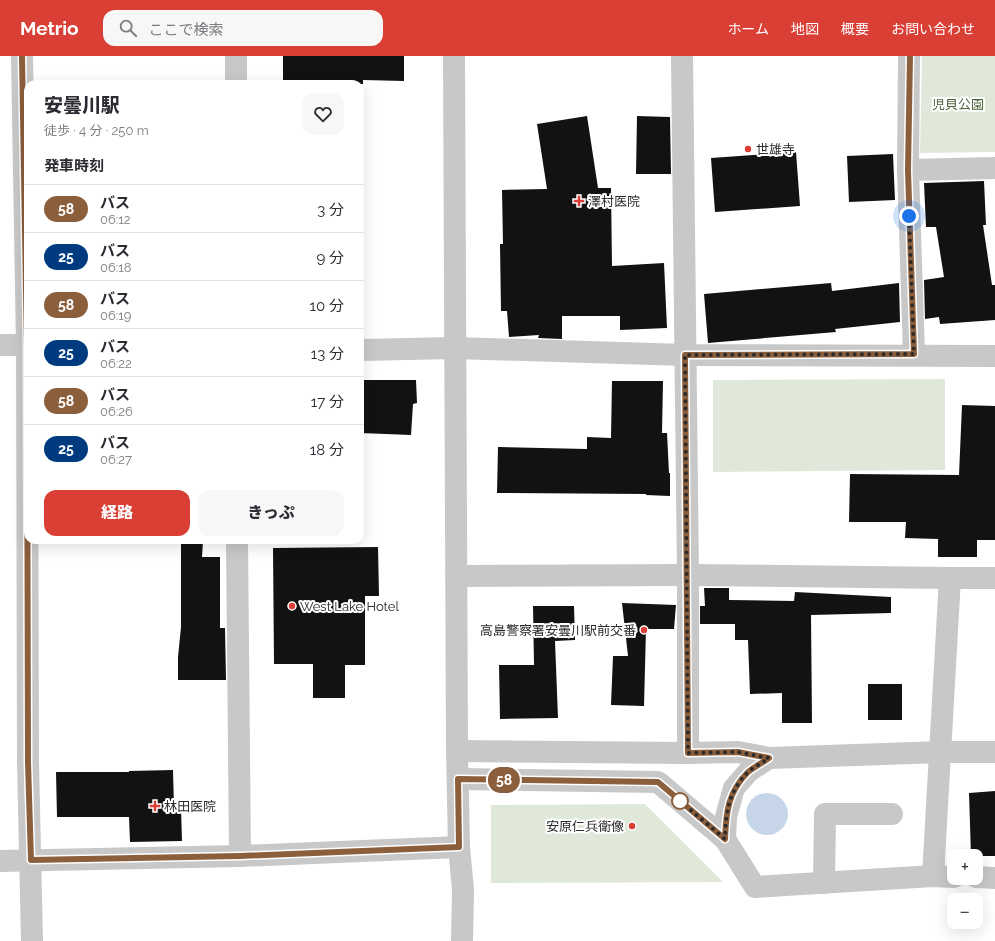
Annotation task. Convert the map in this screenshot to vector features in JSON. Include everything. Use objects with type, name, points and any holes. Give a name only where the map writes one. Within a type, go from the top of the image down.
[{"type":"street","points":[[22,56],[24,152]]},
{"type":"street","points":[[236,56],[236,80]]},
{"type":"street","points":[[454,56],[454,348],[457,751],[459,847],[463,890],[462,941]]},
{"type":"street","points":[[682,56],[688,575],[688,753]]},
{"type":"street","points":[[910,56],[908,170],[914,354]]},
{"type":"street","points":[[908,170],[995,168]]},
{"type":"street","points":[[0,345],[24,345]]},
{"type":"street","points":[[364,350],[454,348],[685,355],[914,354],[995,356]]},
{"type":"street","points":[[28,544],[28,762],[32,941]]},
{"type":"street","points":[[237,544],[240,856]]},
{"type":"street","points":[[456,576],[688,575],[995,578]]},
{"type":"street","points":[[458,779],[658,782],[725,839],[755,887],[944,877],[941,752],[950,578]]},
{"type":"street","points":[[457,751],[738,752],[769,758],[941,752],[995,752]]},
{"type":"street","points":[[725,839],[726,816],[734,788],[749,771],[769,758]]},
{"type":"street","points":[[824,883],[825,814],[892,814]]},
{"type":"street","points":[[0,861],[240,856],[459,847]]},
{"type":"street","points":[[983,877],[995,878]]},
{"type":"green space","name":"児貝公園","points":[[922,56],[995,56],[995,152],[920,153]]},
{"type":"green space","points":[[945,379],[945,470],[713,472],[713,380]]},
{"type":"green space","points":[[645,804],[723,882],[491,883],[491,805]]},
{"type":"water","points":[[763,793],[771,793],[782,799],[788,810],[788,818],[782,829],[771,835],[763,835],[752,829],[746,818],[746,810],[752,799]]},
{"type":"building","points":[[283,56],[404,56],[404,81],[283,80]]},
{"type":"building","points":[[587,116],[598,188],[611,188],[612,266],[664,263],[667,328],[620,330],[620,316],[562,316],[562,339],[538,338],[539,335],[509,337],[507,311],[501,311],[500,244],[503,244],[502,190],[547,189],[537,124]]},
{"type":"building","points":[[637,116],[670,117],[671,174],[636,174]]},
{"type":"building","points":[[796,152],[800,206],[715,212],[711,158]]},
{"type":"building","points":[[893,154],[895,200],[849,202],[847,156]]},
{"type":"building","points":[[984,181],[986,225],[983,225],[992,285],[995,285],[995,320],[940,324],[939,317],[925,319],[924,280],[944,277],[936,227],[926,227],[924,183]]},
{"type":"building","points":[[831,283],[832,291],[899,283],[900,322],[835,329],[836,332],[708,343],[704,294]]},
{"type":"building","points":[[364,380],[416,380],[417,403],[413,404],[411,435],[364,433]]},
{"type":"building","points":[[612,381],[663,381],[662,433],[667,433],[670,496],[646,494],[497,493],[498,447],[587,449],[587,437],[611,438]]},
{"type":"building","points":[[962,405],[995,406],[995,540],[977,540],[977,557],[938,557],[938,539],[905,538],[906,522],[849,522],[850,474],[959,475]]},
{"type":"building","points":[[181,544],[203,544],[202,557],[220,557],[220,628],[225,628],[226,680],[178,680],[178,657],[181,627]]},
{"type":"building","points":[[378,547],[379,596],[365,596],[365,665],[345,665],[345,698],[313,698],[313,664],[274,664],[273,548]]},
{"type":"building","points":[[704,588],[729,588],[729,600],[794,601],[795,592],[891,597],[891,613],[811,615],[812,723],[782,723],[782,693],[750,694],[748,640],[735,640],[735,624],[700,624],[700,606],[705,606]]},
{"type":"building","points":[[622,603],[676,605],[674,629],[646,629],[644,706],[611,705],[613,656],[628,656]]},
{"type":"building","points":[[533,606],[574,606],[575,640],[555,641],[558,718],[500,719],[499,665],[534,665]]},
{"type":"building","points":[[868,684],[902,684],[902,720],[868,720]]},
{"type":"building","points":[[173,770],[174,808],[181,808],[182,841],[130,842],[129,817],[57,817],[56,772],[129,772]]},
{"type":"building","points":[[995,791],[995,856],[983,856],[983,849],[971,849],[969,793]]},
{"type":"bus line","name":"58","points":[[22,56],[24,172]]},
{"type":"bus line","name":"58","points":[[27,544],[28,762],[31,860],[240,856],[459,847],[458,779],[658,782],[725,839],[726,816],[734,788],[749,771],[769,758],[738,752],[688,753],[688,559],[685,355],[914,354],[908,170],[910,56]]},
{"type":"place","name":"世雄寺","points":[[748,149]]},
{"type":"place","name":"澤村医院","points":[[579,201]]},
{"type":"place","name":"West Lake Hotel","points":[[292,606]]},
{"type":"place","name":"高島警察署安曇川駅前交番","points":[[644,630]]},
{"type":"place","name":"林田医院","points":[[155,806]]},
{"type":"place","name":"安原仁兵衛像","points":[[632,826]]},
{"type":"route","points":[[680,801],[725,839],[726,816],[734,788],[749,771],[769,758],[738,752],[688,753],[688,559],[685,355],[914,354],[909,216]]}]
